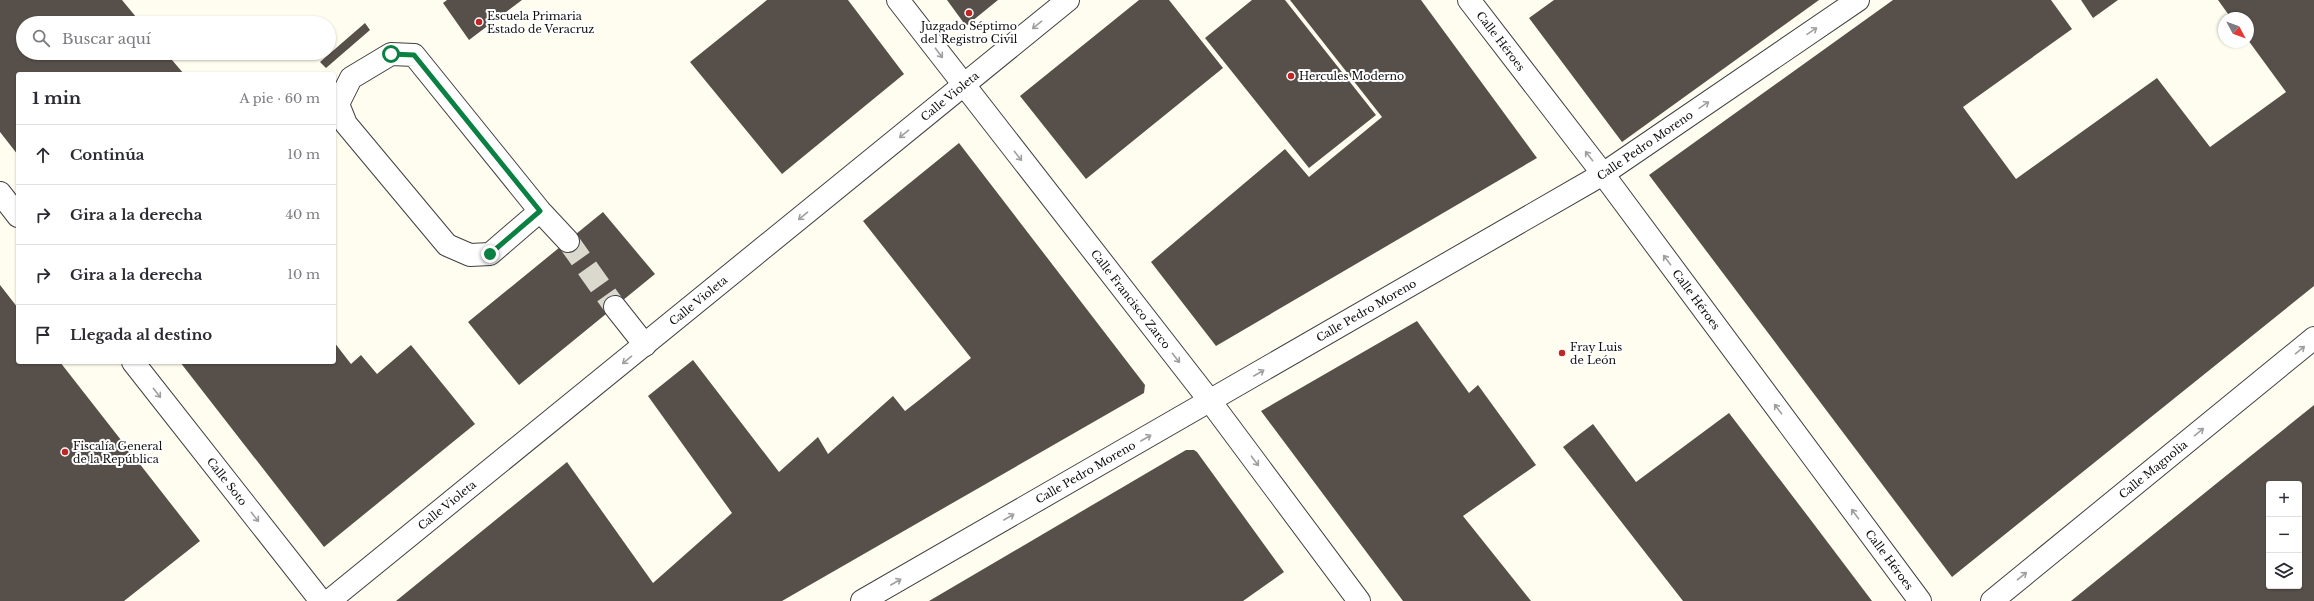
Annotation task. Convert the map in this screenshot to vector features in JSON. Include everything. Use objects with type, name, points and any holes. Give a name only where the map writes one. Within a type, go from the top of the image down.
[{"type":"street","name":"Calle Francisco Zarco","points":[[898,0],[963,86],[1210,402],[1359,601]]},
{"type":"street","name":"Calle Violeta","points":[[329,601],[1068,0]]},
{"type":"street","name":"Calle Héroes","points":[[1469,0],[1603,174],[1920,601]]},
{"type":"street","name":"Calle Pedro Moreno","points":[[862,601],[1210,402],[1603,174],[1858,0]]},
{"type":"street","points":[[540,211],[490,254],[470,255],[447,245],[346,124],[338,104],[351,78],[391,54],[414,55],[540,211],[568,241]]},
{"type":"street","points":[[0,193],[16,213]]},
{"type":"street","points":[[615,307],[645,344]]},
{"type":"street","name":"Calle Magnolia","points":[[1992,601],[2314,338]]},
{"type":"street","name":"Calle Soto","points":[[135,364],[321,601]]},
{"type":"building","points":[[0,0],[122,0],[135,16],[16,16],[16,60],[172,60],[182,72],[16,72],[16,152],[0,132]]},
{"type":"building","name":"Escuela Primaria Estado de Veracruz","points":[[447,0],[522,0],[469,40],[443,3]]},
{"type":"building","points":[[767,0],[848,0],[904,74],[782,174],[690,62]]},
{"type":"building","name":"Juzgado Séptimo del Registro Civil","points":[[947,0],[998,0],[966,26]]},
{"type":"building","points":[[1139,0],[1169,0],[1223,68],[1086,179],[1020,96]]},
{"type":"building","name":"Hercules Moderno","points":[[1252,0],[1285,0],[1376,115],[1309,168],[1205,38]]},
{"type":"building","points":[[1290,0],[1421,0],[1537,158],[1216,346],[1151,262],[1285,149],[1309,177],[1382,117]]},
{"type":"building","points":[[1554,0],[1819,0],[1622,142],[1529,18]]},
{"type":"building","points":[[1893,0],[2051,0],[2072,29],[1963,107],[2016,179],[2157,78],[2210,147],[2286,92],[2254,48],[2254,12],[2227,12],[2218,0],[2314,0],[2314,286],[1952,577],[1649,175]]},
{"type":"building","points":[[2081,0],[2118,0],[2093,18]]},
{"type":"building","points":[[365,23],[370,30],[336,59],[336,48]]},
{"type":"building","points":[[322,60],[335,60],[326,68],[320,62]]},
{"type":"building","points":[[959,143],[1145,385],[1144,393],[782,601],[396,601],[567,462],[653,583],[732,513],[648,396],[693,360],[779,472],[818,437],[828,454],[893,396],[905,411],[971,358],[863,221]]},
{"type":"building","points":[[603,212],[655,274],[519,385],[468,322]]},
{"type":"building","name":"Fiscalía General de la República","points":[[0,285],[16,305],[16,364],[62,364],[200,541],[124,601],[0,601]]},
{"type":"building","points":[[1417,321],[1469,393],[1478,385],[1536,465],[1463,516],[1531,601],[1403,601],[1261,411]]},
{"type":"building","points":[[336,345],[351,364],[361,355],[377,374],[411,345],[475,424],[324,547],[182,364],[336,364]]},
{"type":"building","points":[[2314,405],[2314,601],[2071,601]]},
{"type":"building","points":[[1729,413],[1872,601],[1683,601],[1563,447],[1593,424],[1636,482]]},
{"type":"building","points":[[1186,450],[1194,450],[1197,452],[1284,572],[1243,601],[929,601]]},
{"type":"tunnel","points":[[568,241],[615,307]]},
{"type":"place","name":"Juzgado Séptimo del Registro Civil","points":[[969,13]]},
{"type":"place","name":"Escuela Primaria Estado de Veracruz","points":[[479,22]]},
{"type":"place","name":"Hercules Moderno","points":[[1291,76]]},
{"type":"place","name":"Fray Luis de León","points":[[1562,353]]},
{"type":"place","name":"Fiscalía General de la República","points":[[65,452]]},
{"type":"route","points":[[391,54],[414,55],[540,211],[490,254]]}]
